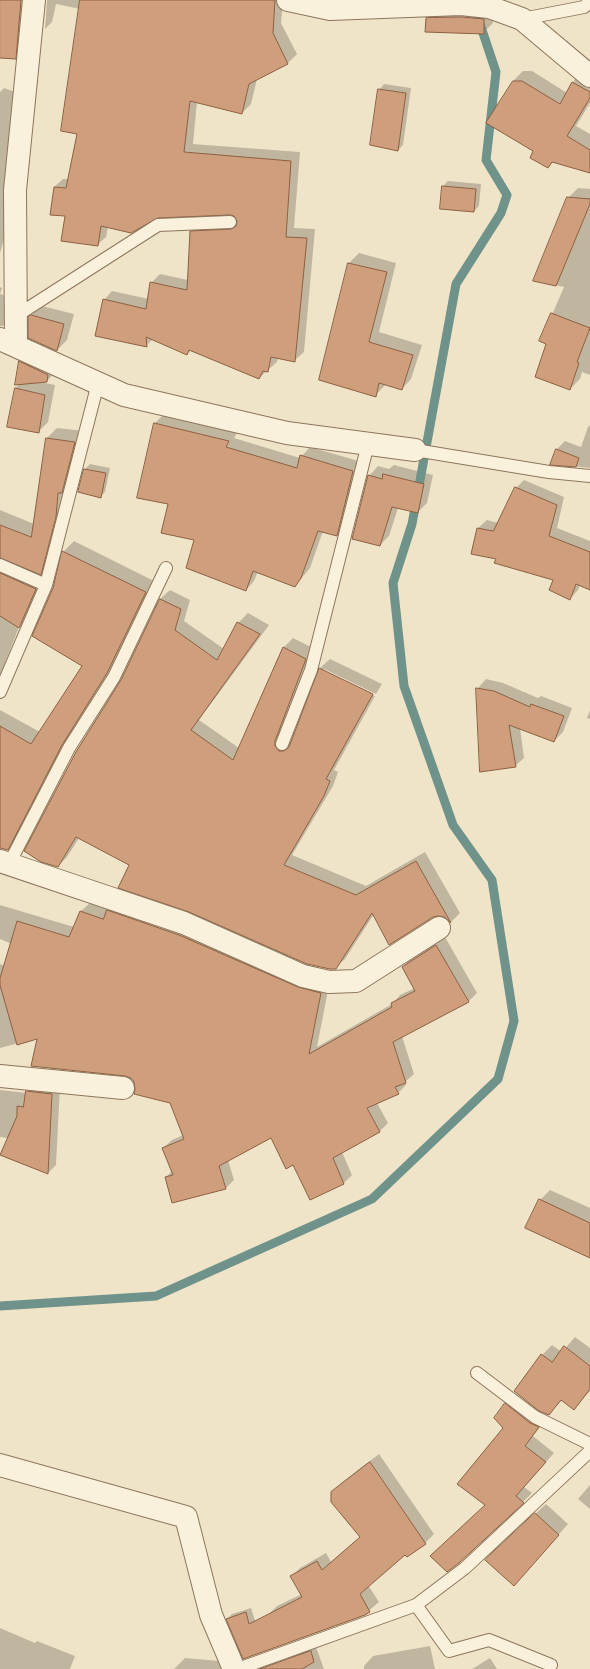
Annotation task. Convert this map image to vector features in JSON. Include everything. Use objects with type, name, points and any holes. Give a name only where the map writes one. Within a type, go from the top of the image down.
[{"type":"street","points":[[34,0],[15,190],[16,316],[8,342],[124,395],[287,433],[415,450]]},
{"type":"street","points":[[288,0],[330,9],[461,4],[489,7],[522,19],[590,76]]},
{"type":"street","points":[[4,862],[184,923],[303,976],[330,982],[356,980],[439,928]]},
{"type":"street","points":[[0,1076],[122,1088]]},
{"type":"street","points":[[0,1466],[186,1517],[211,1615],[234,1669]]},
{"type":"lane","points":[[522,19],[584,7],[590,1]]},
{"type":"lane","points":[[16,316],[158,225],[230,222]]},
{"type":"lane","points":[[0,692],[46,584],[98,383]]},
{"type":"lane","points":[[282,744],[311,670],[368,444]]},
{"type":"lane","points":[[415,450],[549,472],[590,476]]},
{"type":"lane","points":[[0,565],[46,584]]},
{"type":"lane","points":[[4,862],[69,748],[114,677],[166,568]]},
{"type":"lane","points":[[477,1373],[535,1417],[590,1444]]},
{"type":"lane","points":[[238,1669],[416,1605],[465,1568],[590,1451]]},
{"type":"lane","points":[[416,1605],[449,1651],[489,1640],[550,1665]]},
{"type":"building","points":[[0,0],[21,0],[16,59],[0,58]]},
{"type":"building","points":[[80,0],[275,0],[273,33],[288,64],[249,84],[242,114],[190,101],[184,152],[291,161],[286,237],[307,238],[295,362],[271,357],[268,372],[263,371],[259,379],[189,350],[187,355],[146,337],[147,347],[95,336],[103,299],[146,309],[150,282],[187,290],[190,231],[231,229],[236,226],[237,221],[234,216],[230,215],[158,218],[131,233],[101,226],[98,246],[61,241],[65,216],[50,215],[54,187],[66,188],[77,134],[61,131]]},
{"type":"building","points":[[461,17],[484,19],[484,34],[425,32],[426,18]]},
{"type":"building","points":[[513,81],[522,81],[560,104],[572,82],[590,92],[590,98],[567,136],[590,150],[590,173],[552,162],[548,168],[530,158],[533,151],[486,123]]},
{"type":"building","points":[[378,89],[406,93],[398,151],[370,145]]},
{"type":"building","points":[[442,186],[476,189],[474,212],[440,209]]},
{"type":"building","points":[[567,197],[590,199],[590,204],[556,286],[533,281]]},
{"type":"building","points":[[348,263],[387,272],[369,342],[413,355],[402,390],[379,383],[376,397],[319,380]]},
{"type":"building","points":[[551,313],[590,328],[577,362],[579,363],[570,390],[535,377],[546,344],[539,341]]},
{"type":"building","points":[[31,315],[64,324],[57,351],[28,338],[28,317]]},
{"type":"building","points":[[19,361],[48,375],[47,382],[15,385]]},
{"type":"building","points":[[15,388],[45,395],[39,433],[7,427]]},
{"type":"building","points":[[154,423],[229,441],[226,447],[297,468],[300,455],[353,471],[337,536],[318,531],[301,578],[295,587],[253,571],[246,591],[186,568],[194,540],[161,533],[168,504],[137,498]]},
{"type":"building","points":[[46,438],[75,442],[62,493],[58,493],[56,517],[41,575],[0,558],[0,525],[31,537]]},
{"type":"building","points":[[556,449],[579,458],[576,467],[550,465]]},
{"type":"building","points":[[84,469],[106,473],[101,498],[78,492]]},
{"type":"building","points":[[383,474],[424,484],[418,513],[392,507],[380,546],[352,539],[368,475],[382,479]]},
{"type":"building","points":[[515,487],[557,505],[549,536],[590,552],[590,590],[576,584],[570,600],[549,590],[553,580],[494,563],[496,559],[471,554],[477,528],[493,531]]},
{"type":"building","points":[[62,551],[146,592],[107,673],[62,745],[8,850],[0,848],[0,726],[31,744],[82,666],[32,636],[53,588]]},
{"type":"building","points":[[0,573],[36,589],[19,628],[0,616]]},
{"type":"building","points":[[160,599],[181,609],[175,630],[217,660],[237,622],[260,634],[191,730],[233,760],[283,647],[306,659],[275,741],[275,746],[279,751],[284,751],[289,747],[319,668],[373,694],[326,779],[330,781],[324,796],[284,865],[356,895],[416,861],[451,923],[444,917],[433,917],[389,945],[372,913],[336,969],[330,969],[307,964],[189,912],[118,888],[129,865],[76,837],[58,867],[41,862],[24,851],[76,752],[121,680]]},
{"type":"building","points":[[476,688],[494,691],[530,707],[531,704],[564,716],[554,742],[509,725],[516,767],[480,772]]},
{"type":"building","points":[[107,910],[179,935],[298,987],[321,993],[309,1054],[392,1007],[391,1003],[415,991],[402,967],[436,945],[469,1002],[393,1042],[406,1083],[395,1087],[399,1094],[367,1108],[380,1132],[333,1158],[344,1184],[310,1200],[293,1165],[286,1169],[271,1138],[219,1166],[226,1189],[172,1203],[165,1177],[173,1175],[162,1148],[184,1139],[170,1103],[134,1094],[134,1082],[131,1078],[125,1076],[31,1066],[37,1039],[17,1045],[0,985],[0,978],[17,921],[69,937],[80,911],[103,919]]},
{"type":"building","points":[[26,1091],[52,1094],[48,1174],[0,1155],[17,1116],[17,1106],[23,1107]]},
{"type":"building","points":[[539,1199],[590,1223],[590,1258],[525,1228]]},
{"type":"building","points":[[564,1346],[590,1366],[590,1389],[574,1410],[561,1400],[549,1415],[539,1411],[514,1391],[541,1354],[552,1362]]},
{"type":"building","points":[[505,1403],[530,1423],[539,1427],[525,1446],[546,1462],[516,1496],[524,1503],[460,1562],[447,1572],[430,1556],[485,1505],[457,1484],[503,1428],[494,1418]]},
{"type":"building","points":[[370,1462],[426,1544],[407,1557],[405,1555],[360,1594],[370,1612],[243,1659],[226,1619],[246,1612],[249,1624],[302,1597],[290,1576],[317,1561],[322,1570],[360,1537],[331,1502],[331,1492]]},
{"type":"building","points":[[535,1513],[559,1535],[514,1586],[485,1560]]},
{"type":"building","points":[[311,1651],[314,1662],[302,1669],[260,1669]]},
{"type":"waterway","points":[[0,1306],[156,1296],[372,1199],[498,1079],[514,1021],[492,880],[453,825],[404,686],[393,583],[412,524],[456,284],[501,213],[507,195],[486,160],[496,72],[480,24],[478,6]]}]
